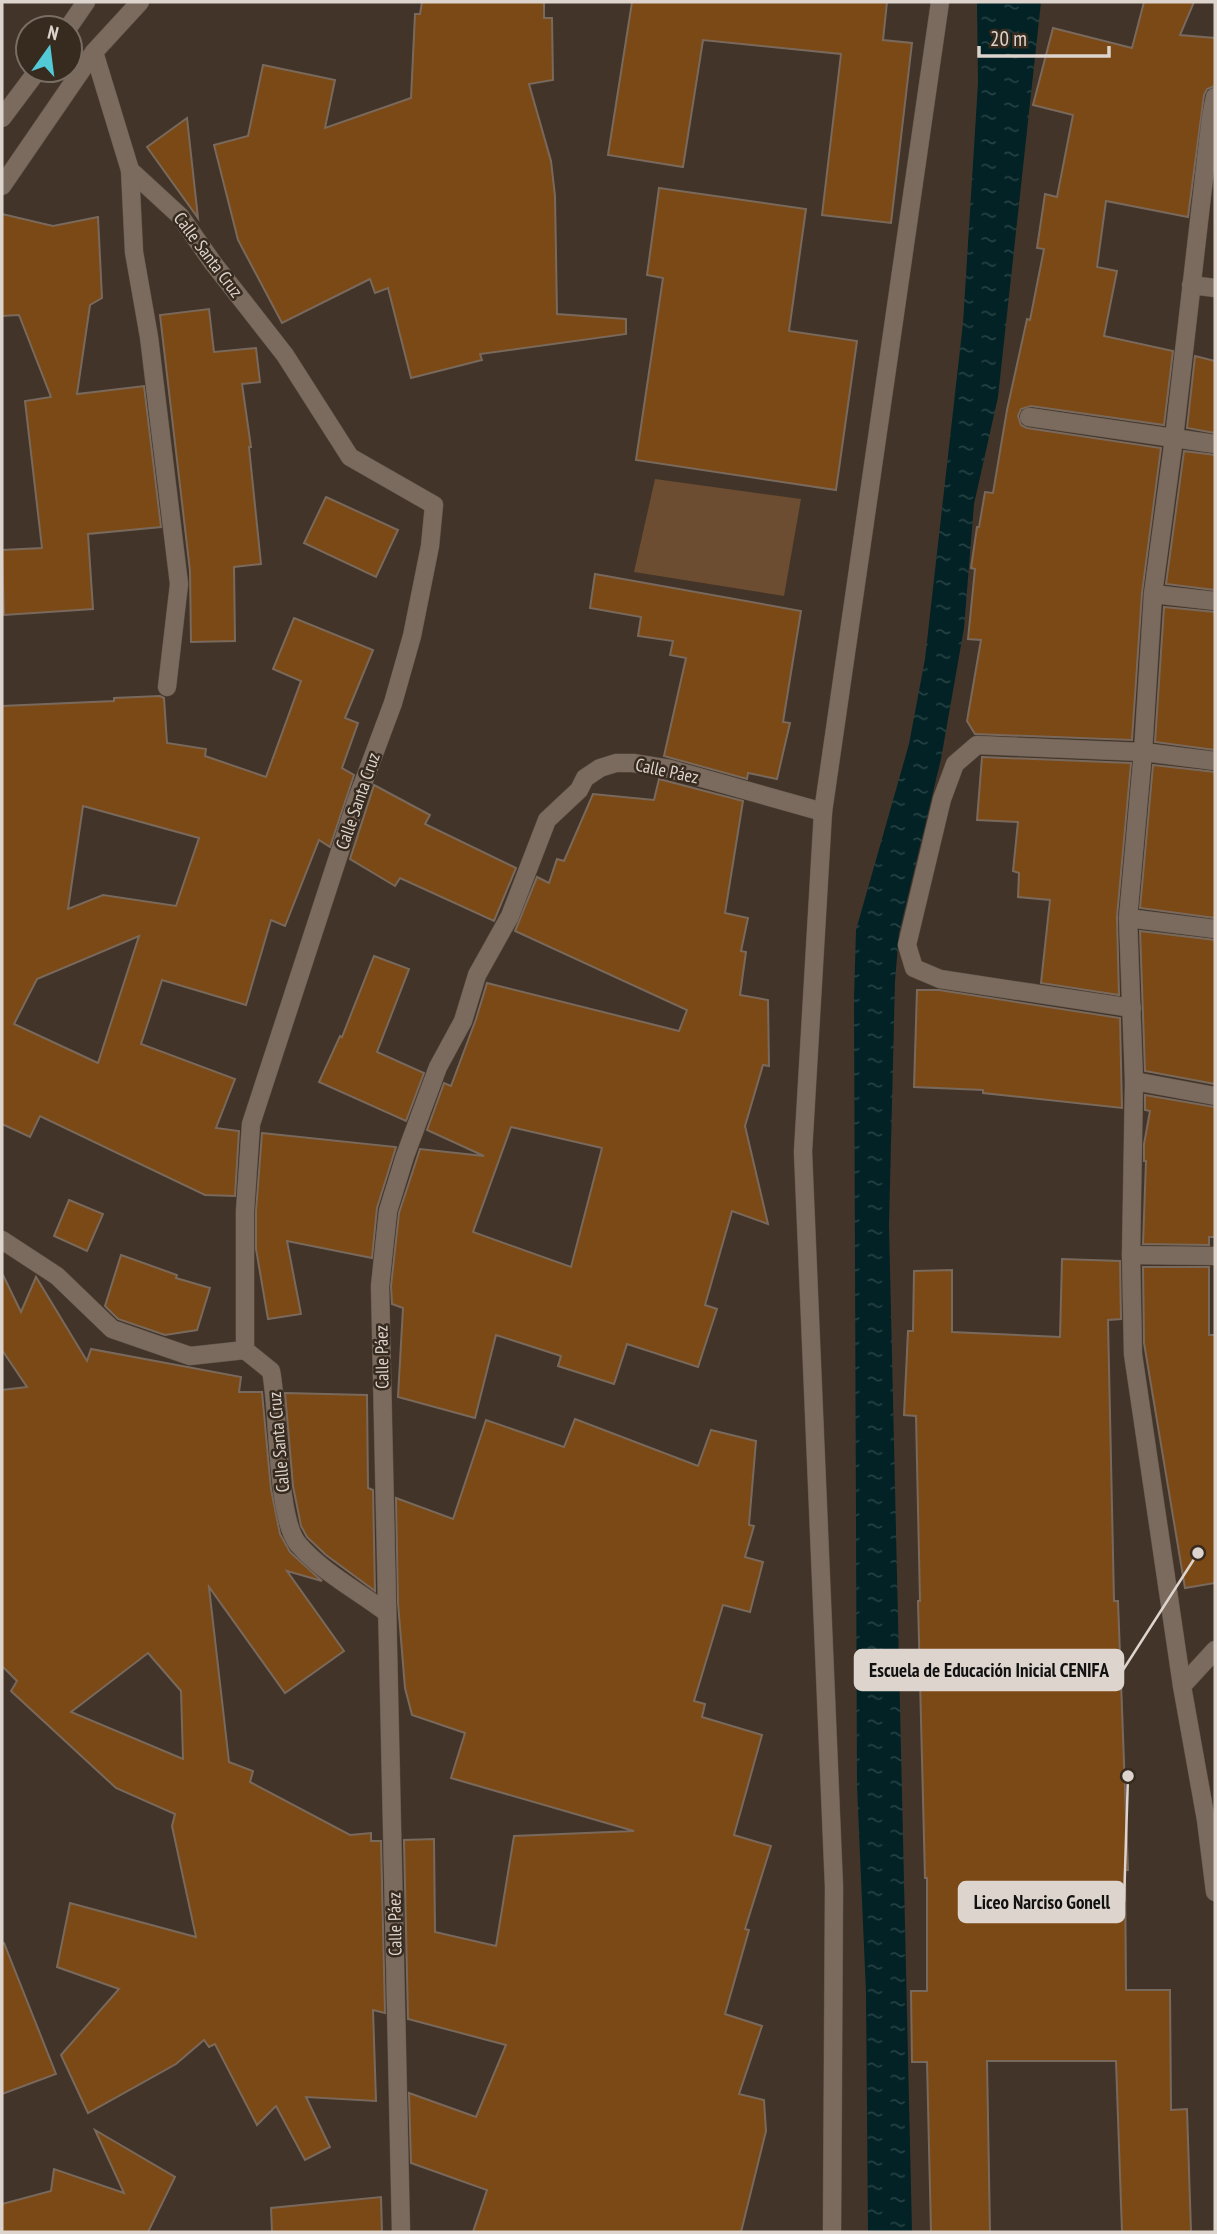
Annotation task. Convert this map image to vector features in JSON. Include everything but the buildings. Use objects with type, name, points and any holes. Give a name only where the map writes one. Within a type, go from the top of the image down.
[{"type":"street","points":[[2,186],[94,52],[140,2]]},
{"type":"street","points":[[832,2232],[834,1887],[803,1152],[823,812],[940,2]]},
{"type":"street","points":[[94,52],[130,170],[134,252],[149,337],[179,584],[167,687]]},
{"type":"street","points":[[2,118],[28,84]]},
{"type":"street","points":[[1215,97],[1153,594],[1143,752],[1128,918],[1134,1081],[1131,1255],[1133,1354],[1215,1892]]},
{"type":"street","name":"Calle Santa Cruz","points":[[130,170],[180,215],[213,263],[285,355],[350,457],[433,505],[425,572],[412,636],[393,703],[356,802],[251,1124],[245,1212],[244,1350],[271,1371],[276,1391],[283,1500],[295,1542],[330,1575],[364,1595],[387,1613]]},
{"type":"street","points":[[1191,285],[1215,288]]},
{"type":"street","points":[[1029,417],[1215,444]]},
{"type":"street","points":[[1153,594],[1215,601]]},
{"type":"street","points":[[1132,1008],[940,978],[914,968],[907,945],[942,799],[955,764],[977,745],[1143,752],[1215,761]]},
{"type":"street","name":"Calle Páez","points":[[401,2232],[380,1286],[388,1211],[405,1156],[439,1067],[463,1021],[477,975],[510,916],[547,820],[579,790],[585,778],[600,768],[616,763],[633,763],[670,769],[823,812]]},
{"type":"street","points":[[1128,918],[1215,929]]},
{"type":"street","points":[[1134,1081],[1215,1096]]},
{"type":"street","points":[[2,1240],[57,1276],[112,1329],[190,1356],[244,1350]]},
{"type":"street","points":[[1131,1255],[1215,1256]]},
{"type":"street","points":[[1182,1686],[1215,1650]]},
{"type":"shaded area","points":[[655,479],[801,499],[784,596],[634,572]]},
{"type":"water","points":[[977,2],[1041,2],[998,397],[974,504],[964,628],[941,759],[899,933],[895,981],[889,1225],[912,2232],[868,2232],[866,1993],[857,1786],[856,930],[909,744],[925,659],[963,323],[978,83]]},
{"type":"place","name":"Escuela de Educación Inicial CENIFA","points":[[1198,1553]]},
{"type":"place","name":"Liceo Narciso Gonell","points":[[1128,1776]]}]
